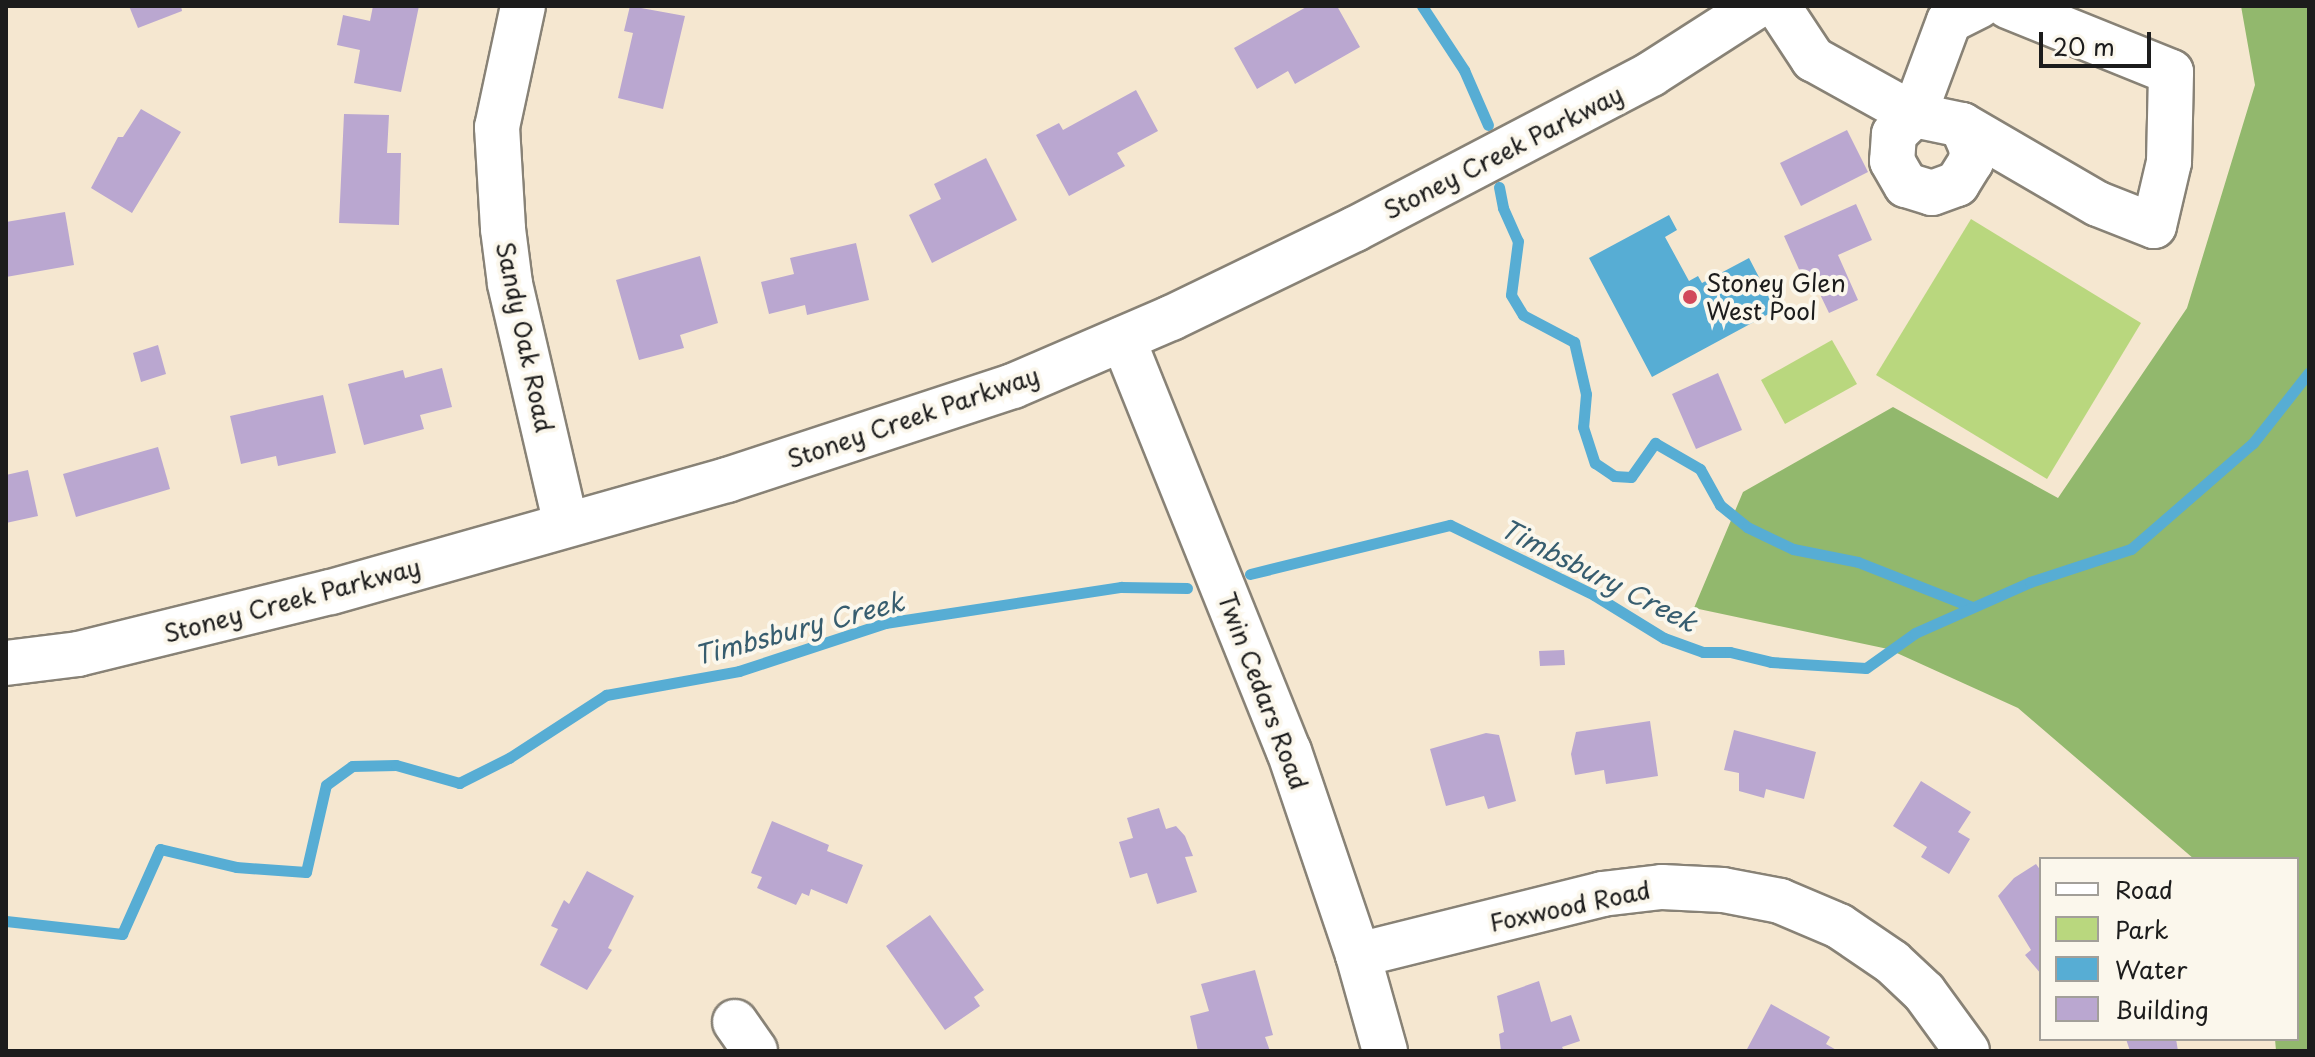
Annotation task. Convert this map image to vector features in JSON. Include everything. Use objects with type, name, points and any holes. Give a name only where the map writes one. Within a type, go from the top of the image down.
[{"type":"street","name":"Sandy Oak Road","points":[[523,6],[497,127],[503,229],[510,284],[566,525]]},
{"type":"street","name":"Stoney Creek Parkway","points":[[6,663],[78,654],[331,592],[727,480],[1013,386],[1123,339],[1355,229],[1637,82],[1757,6]]},
{"type":"street","points":[[1778,6],[1813,59],[1914,115],[1962,125],[2098,204],[2154,226],[2169,162],[2171,72],[2008,6]]},
{"type":"street","points":[[1962,125],[1972,149],[1966,174],[1946,191],[1918,191],[1897,174],[1891,148],[1903,123],[1914,115],[1949,21],[1979,6]]},
{"type":"street","name":"Twin Cedars Road","points":[[1123,339],[1289,751],[1358,955],[1385,1051]]},
{"type":"street","name":"Foxwood Road","points":[[1358,955],[1602,894],[1662,887],[1723,890],[1780,901],[1839,926],[1892,962],[1924,992],[1967,1051]]},
{"type":"green space","points":[[2241,6],[2309,6],[2309,1051],[2276,1051],[2275,1041],[2299,1041],[2299,857],[2192,857],[2018,708],[1888,649],[1694,608],[1743,492],[1893,407],[2058,498],[2187,308],[2255,85]]},
{"type":"green space","points":[[1971,219],[2141,323],[2047,479],[1876,375]]},
{"type":"green space","points":[[1832,340],[1857,384],[1785,424],[1761,380]]},
{"type":"water","name":"Stoney Glen West Pool","points":[[1669,215],[1677,230],[1665,237],[1689,281],[1698,276],[1702,283],[1749,258],[1776,310],[1652,377],[1589,258]]},
{"type":"building","points":[[129,6],[181,6],[182,11],[138,28]]},
{"type":"building","points":[[373,6],[419,6],[401,92],[354,83],[360,50],[337,45],[343,15],[370,21]]},
{"type":"building","points":[[630,6],[685,16],[663,109],[618,98],[633,33],[624,31]]},
{"type":"building","points":[[1308,6],[1337,6],[1360,47],[1295,84],[1288,71],[1257,89],[1234,48]]},
{"type":"building","points":[[1136,90],[1158,131],[1117,153],[1125,166],[1069,196],[1036,135],[1059,123],[1063,130]]},
{"type":"building","points":[[141,109],[181,132],[132,213],[91,188],[118,137],[123,137]]},
{"type":"building","points":[[344,114],[389,115],[387,153],[401,153],[399,225],[339,223]]},
{"type":"building","points":[[1847,130],[1868,172],[1801,206],[1780,163]]},
{"type":"building","points":[[986,158],[1017,220],[932,263],[909,215],[941,199],[934,184]]},
{"type":"building","points":[[1856,204],[1872,240],[1838,255],[1858,300],[1829,313],[1815,284],[1806,285],[1784,236]]},
{"type":"building","points":[[65,212],[74,265],[6,277],[6,222]]},
{"type":"building","points":[[856,243],[869,300],[807,315],[805,305],[769,314],[761,282],[794,274],[790,258]]},
{"type":"building","points":[[700,256],[718,323],[680,335],[684,348],[639,360],[616,280]]},
{"type":"building","points":[[158,345],[166,374],[141,382],[133,353]]},
{"type":"building","points":[[442,368],[452,407],[420,415],[424,429],[364,445],[348,384],[403,370],[405,378]]},
{"type":"building","points":[[1718,373],[1742,430],[1696,449],[1672,394]]},
{"type":"building","points":[[323,395],[336,453],[278,466],[276,456],[241,464],[230,416]]},
{"type":"building","points":[[158,447],[170,489],[76,517],[63,474]]},
{"type":"building","points":[[28,470],[38,516],[6,523],[6,475]]},
{"type":"building","points":[[1564,650],[1565,665],[1540,666],[1539,651]]},
{"type":"building","points":[[1650,721],[1658,776],[1606,784],[1604,770],[1575,775],[1571,754],[1576,732]]},
{"type":"building","points":[[1734,730],[1816,752],[1804,799],[1766,789],[1764,798],[1739,791],[1739,773],[1724,770]]},
{"type":"building","points":[[1486,733],[1499,735],[1516,801],[1488,809],[1484,796],[1446,806],[1430,749]]},
{"type":"building","points":[[1921,781],[1971,812],[1958,832],[1970,839],[1949,874],[1921,857],[1927,847],[1893,826]]},
{"type":"building","points":[[1159,808],[1166,829],[1176,826],[1185,836],[1193,856],[1185,857],[1197,892],[1157,904],[1147,873],[1130,878],[1119,842],[1133,838],[1127,818]]},
{"type":"building","points":[[772,821],[829,845],[827,851],[863,865],[847,904],[811,889],[809,896],[802,893],[796,905],[757,888],[762,877],[751,873]]},
{"type":"building","points":[[2036,864],[2039,868],[2039,972],[2025,955],[2031,950],[1998,896],[2014,878]]},
{"type":"building","points":[[587,871],[634,896],[608,948],[612,950],[587,990],[540,965],[558,929],[551,926],[564,900],[569,904]]},
{"type":"building","points":[[930,915],[984,990],[974,997],[980,1006],[945,1030],[886,946]]},
{"type":"building","points":[[1255,970],[1273,1035],[1265,1037],[1270,1051],[1198,1051],[1190,1016],[1209,1011],[1201,984]]},
{"type":"building","points":[[1539,981],[1551,1022],[1571,1015],[1580,1041],[1562,1047],[1564,1051],[1501,1051],[1499,1034],[1504,1032],[1497,996]]},
{"type":"building","points":[[1771,1004],[1830,1037],[1826,1044],[1838,1051],[1746,1051]]},
{"type":"building","points":[[2127,1041],[2176,1041],[2178,1051],[2130,1051]]},
{"type":"waterway","points":[[1422,6],[1464,70],[1488,125]]},
{"type":"waterway","points":[[1499,187],[1503,208],[1518,241],[1511,295],[1523,315],[1574,342],[1586,394],[1583,427],[1595,463],[1614,476],[1631,477],[1655,443],[1700,469],[1720,505],[1747,527],[1793,549],[1858,562],[1972,607]]},
{"type":"waterway","name":"Timbsbury Creek","points":[[1250,574],[1450,525],[1594,595],[1664,638],[1703,652],[1730,652],[1771,662],[1866,668],[1915,633],[2030,582],[2131,549],[2253,443],[2309,372]]},
{"type":"waterway","name":"Timbsbury Creek","points":[[6,921],[122,934],[160,849],[236,867],[306,872],[326,785],[352,766],[396,765],[459,783],[509,758],[606,695],[739,671],[885,623],[1121,587],[1187,588]]},
{"type":"place","name":"Stoney Glen West Pool","points":[[1690,297]]}]
